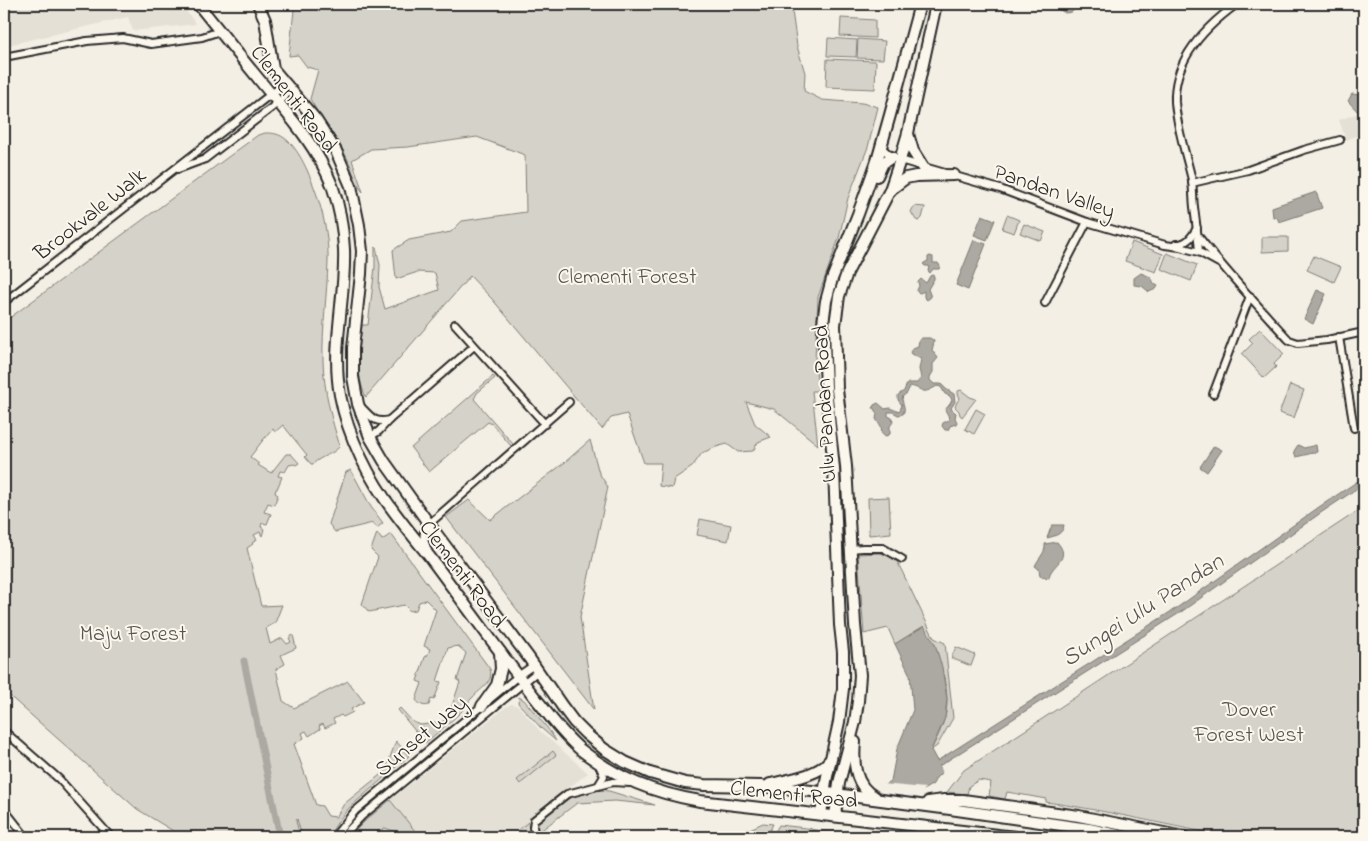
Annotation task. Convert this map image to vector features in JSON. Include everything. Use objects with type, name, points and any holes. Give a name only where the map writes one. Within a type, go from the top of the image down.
[{"type":"main road","name":"Clementi Road","points":[[198,4],[302,131],[320,159],[333,188],[338,205],[344,250],[337,368],[340,395],[350,432],[364,463],[377,488],[394,512],[521,680],[558,726],[579,748],[618,775],[636,784],[681,798],[1015,837]]},
{"type":"main road","name":"Clementi Road","points":[[258,4],[265,20],[273,69],[316,120],[336,151],[351,186],[358,213],[362,251],[352,366],[358,404],[370,437],[384,461],[429,524],[562,706],[586,734],[604,749],[625,762],[650,773],[686,783],[761,786],[824,792],[1089,829],[1128,837]]},
{"type":"main road","name":"Ulu Pandan Road","points":[[821,814],[842,702],[843,652],[840,625],[834,468],[826,387],[823,323],[832,279],[858,214],[881,147],[920,4]]},
{"type":"main road","name":"Ulu Pandan Road","points":[[835,816],[840,779],[855,722],[860,675],[855,625],[846,466],[837,389],[835,325],[839,296],[846,273],[890,190],[896,158],[908,133],[936,4]]},
{"type":"main road","points":[[258,78],[268,77],[273,69]]},
{"type":"main road","points":[[908,133],[913,151],[923,167]]},
{"type":"main road","points":[[858,214],[862,212],[865,206],[883,163],[896,158]]},
{"type":"main road","points":[[890,190],[906,178],[954,175]]},
{"type":"main road","points":[[843,652],[846,664],[850,665],[854,659],[857,638]]},
{"type":"main road","points":[[482,706],[498,680],[501,669],[500,650]]},
{"type":"main road","points":[[855,722],[854,762],[860,784],[865,791],[880,800]]},
{"type":"main road","points":[[761,786],[796,778],[819,770],[823,768],[831,757]]},
{"type":"main road","name":"Clementi Road","points":[[915,804],[944,800],[963,800],[1079,816],[1184,837]]},
{"type":"street","points":[[1199,252],[1192,183],[1175,102],[1177,77],[1181,64],[1195,43],[1223,14],[1237,4]]},
{"type":"street","points":[[4,57],[87,41],[123,38],[151,44],[202,37],[220,31]]},
{"type":"street","points":[[279,102],[285,97],[288,87]]},
{"type":"street","name":"Brookvale Walk","points":[[4,302],[271,94],[278,89],[288,87]]},
{"type":"street","name":"Brookvale Walk","points":[[172,171],[205,158],[279,102]]},
{"type":"street","points":[[1192,183],[1248,170],[1304,150],[1340,140]]},
{"type":"street","name":"Pandan Valley","points":[[881,147],[896,158],[1000,189],[1087,222],[1165,245],[1180,246],[1199,252],[1219,263]]},
{"type":"street","points":[[1044,303],[1087,222]]},
{"type":"street","points":[[1165,245],[1182,244],[1192,237],[1198,228]]},
{"type":"street","points":[[1198,236],[1219,263],[1289,340],[1296,343],[1364,332]]},
{"type":"street","points":[[1212,394],[1250,296]]},
{"type":"street","points":[[455,324],[545,424]]},
{"type":"street","points":[[1339,337],[1354,428]]},
{"type":"street","points":[[370,437],[474,346]]},
{"type":"street","points":[[429,557],[423,535],[424,530],[429,524],[569,402]]},
{"type":"street","points":[[358,404],[376,421],[383,422],[389,420]]},
{"type":"street","points":[[850,549],[883,548],[902,559]]},
{"type":"street","name":"Sunset Way","points":[[342,837],[362,816],[536,668]]},
{"type":"street","name":"Sunset Way","points":[[334,837],[355,811],[482,706],[521,680]]},
{"type":"street","points":[[4,731],[59,779],[111,837]]},
{"type":"street","points":[[596,761],[604,772],[604,776],[598,786]]},
{"type":"street","points":[[535,836],[533,824],[537,816],[567,794],[613,782],[636,784]]},
{"type":"street","points":[[4,809],[26,837]]},
{"type":"shaded area","points":[[4,4],[181,4],[196,24],[133,31],[128,17],[4,46]]},
{"type":"shaded area","points":[[1063,4],[1078,4],[1072,12],[1065,13],[1059,9]]},
{"type":"shaded area","points":[[1364,89],[1364,105],[1358,112],[1348,101],[1352,94],[1360,95]]},
{"type":"shaded area","points":[[1364,111],[1364,133],[1346,140],[1339,120]]},
{"type":"shaded area","points":[[1316,192],[1322,208],[1279,222],[1277,217],[1273,217],[1272,207]]},
{"type":"shaded area","points":[[1357,204],[1364,204],[1364,229],[1359,227]]},
{"type":"shaded area","points":[[982,215],[995,220],[987,240],[974,235]]},
{"type":"shaded area","points":[[974,240],[986,244],[968,290],[956,285]]},
{"type":"shaded area","points":[[930,256],[933,257],[933,263],[938,263],[940,266],[939,269],[933,269],[930,273],[928,271],[929,266],[923,264],[928,261]]},
{"type":"shaded area","points":[[1141,273],[1151,278],[1154,284],[1158,286],[1156,289],[1149,292],[1142,286],[1134,285],[1134,278]]},
{"type":"shaded area","points":[[932,275],[934,279],[928,289],[931,297],[927,300],[924,297],[924,291],[917,292],[918,282],[921,279],[926,283]]},
{"type":"shaded area","points":[[1317,290],[1326,294],[1313,324],[1304,319]]},
{"type":"shaded area","points":[[930,338],[934,341],[932,350],[938,358],[933,364],[930,380],[934,384],[941,384],[954,394],[955,402],[951,408],[956,413],[955,418],[957,422],[950,426],[948,430],[945,430],[942,426],[943,423],[949,420],[945,410],[952,400],[941,387],[937,386],[923,391],[910,386],[902,399],[903,414],[898,415],[888,412],[888,416],[892,418],[893,422],[890,426],[890,434],[886,436],[882,434],[881,426],[876,419],[877,414],[873,407],[878,403],[885,409],[900,410],[902,405],[898,400],[898,395],[904,391],[908,383],[917,383],[921,378],[919,369],[921,359],[910,352],[918,346],[919,340]]},
{"type":"shaded area","points":[[1298,445],[1304,448],[1316,445],[1317,452],[1296,457],[1294,451]]},
{"type":"shaded area","points":[[1214,446],[1222,450],[1207,472],[1200,467]]},
{"type":"shaded area","points":[[1364,477],[1364,484],[1181,612],[939,766],[942,772],[933,784],[845,837],[799,837],[891,781],[897,749],[913,710],[910,675],[895,644],[924,626],[935,644],[942,667],[947,699],[945,718],[931,750],[937,761],[1178,607]]},
{"type":"shaded area","points":[[1052,525],[1064,525],[1060,533],[1047,538]]},
{"type":"shaded area","points":[[1057,542],[1063,553],[1062,558],[1050,573],[1049,578],[1040,576],[1039,569],[1035,566],[1043,553],[1045,544]]},
{"type":"shaded area","points":[[512,704],[518,706],[540,731],[588,773],[535,814],[531,819],[531,836],[529,837],[420,837],[390,800],[507,706]]},
{"type":"green space","name":"Clementi Forest","points":[[291,4],[791,4],[797,46],[805,73],[804,91],[822,100],[862,103],[878,107],[868,147],[848,198],[839,238],[818,297],[815,360],[818,391],[812,391],[818,445],[774,409],[746,402],[755,424],[771,437],[758,442],[753,451],[738,452],[727,444],[702,453],[692,467],[674,479],[672,488],[659,486],[661,463],[644,463],[627,414],[611,418],[602,429],[492,299],[470,276],[366,397],[360,380],[359,352],[362,325],[368,325],[375,267],[375,248],[380,265],[379,287],[385,309],[439,290],[435,273],[418,272],[396,279],[393,250],[409,240],[451,232],[462,221],[526,212],[525,155],[477,137],[408,147],[371,149],[352,160],[363,192],[342,149],[310,99],[318,70],[307,67],[298,55],[289,56],[294,10]]},
{"type":"green space","points":[[841,18],[875,20],[875,38],[840,36]]},
{"type":"green space","points":[[828,38],[857,40],[856,57],[827,56]]},
{"type":"green space","points":[[858,39],[885,41],[883,59],[857,58]]},
{"type":"green space","points":[[827,59],[876,61],[875,89],[826,87]]},
{"type":"green space","name":"Maju Forest","points":[[265,133],[275,134],[286,139],[299,154],[312,181],[323,215],[328,262],[323,361],[328,404],[340,446],[311,464],[305,457],[307,455],[283,425],[275,432],[273,429],[250,457],[258,465],[271,473],[286,454],[291,454],[299,463],[289,465],[285,472],[280,471],[278,476],[282,477],[275,493],[278,495],[274,505],[268,503],[264,512],[271,514],[267,524],[262,523],[261,527],[264,529],[262,536],[260,532],[254,535],[257,540],[247,548],[261,606],[282,605],[275,623],[266,628],[270,644],[282,638],[287,644],[291,642],[289,638],[293,635],[296,648],[281,655],[285,664],[276,669],[283,701],[294,708],[348,681],[364,702],[351,709],[353,712],[333,719],[335,723],[325,728],[323,724],[319,726],[320,729],[309,736],[306,731],[302,733],[304,738],[294,744],[316,805],[322,806],[328,816],[336,817],[344,804],[385,771],[396,741],[409,756],[349,808],[328,837],[302,837],[297,819],[300,837],[183,837],[137,809],[4,691],[4,322],[258,135]]},
{"type":"green space","points":[[914,206],[925,207],[922,218],[919,221],[916,220],[911,212]]},
{"type":"green space","points":[[1007,215],[1019,220],[1014,233],[1002,229]]},
{"type":"green space","points":[[1024,224],[1045,232],[1041,241],[1020,233]]},
{"type":"green space","points":[[1262,237],[1288,237],[1288,251],[1262,252]]},
{"type":"green space","points":[[1132,242],[1163,254],[1156,272],[1125,261]]},
{"type":"green space","points":[[1167,253],[1197,265],[1191,281],[1161,269]]},
{"type":"green space","points":[[1314,256],[1341,267],[1334,282],[1307,270]]},
{"type":"green space","points":[[1260,329],[1284,354],[1274,364],[1276,367],[1264,378],[1242,354],[1253,343],[1249,339]]},
{"type":"green space","points":[[493,376],[495,378],[477,393],[474,399],[513,444],[511,446],[492,424],[488,422],[429,472],[411,448]]},
{"type":"green space","points":[[1364,380],[1364,413],[1363,413],[1358,381]]},
{"type":"green space","points":[[1290,385],[1304,390],[1294,418],[1279,413]]},
{"type":"green space","points":[[961,390],[976,399],[962,417],[955,407],[960,398],[958,391]]},
{"type":"green space","points":[[976,409],[985,414],[974,434],[965,429]]},
{"type":"green space","points":[[590,440],[599,473],[608,487],[580,617],[594,710],[446,517],[469,500],[490,520],[564,463]]},
{"type":"green space","points":[[351,470],[371,507],[383,523],[377,528],[373,523],[335,532],[329,524],[346,472]]},
{"type":"green space","points":[[889,497],[891,533],[869,535],[868,498]]},
{"type":"green space","name":"Dover Forest West","points":[[1364,507],[1364,837],[1243,837],[1206,832],[1046,802],[1046,799],[1007,792],[1005,799],[989,796],[991,782],[979,780],[969,786],[967,794],[947,792],[964,770]]},
{"type":"green space","points":[[700,519],[731,525],[728,541],[697,535]]},
{"type":"green space","points":[[377,533],[382,540],[391,534],[490,669],[490,678],[486,685],[457,716],[425,743],[398,710],[400,708],[413,722],[421,725],[442,722],[449,715],[460,682],[457,680],[466,653],[458,646],[448,648],[437,681],[441,682],[434,700],[431,699],[427,706],[418,703],[416,700],[422,683],[417,681],[425,657],[430,649],[424,646],[436,610],[426,600],[419,602],[416,610],[410,611],[404,605],[369,612],[362,604],[378,557],[371,550]]},
{"type":"green space","points":[[880,553],[890,556],[898,563],[934,638],[945,643],[953,718],[937,746],[931,750],[945,717],[947,694],[942,670],[924,626],[895,644],[888,628],[864,634],[858,554]]},
{"type":"green space","points":[[956,647],[975,655],[971,666],[951,658]]},
{"type":"green space","points":[[519,697],[524,700],[556,741],[518,703]]},
{"type":"green space","points":[[553,751],[556,755],[520,784],[517,780]]},
{"type":"green space","points":[[598,790],[609,791],[655,805],[615,801],[577,803],[539,832],[537,830],[537,822],[540,818],[569,798]]},
{"type":"green space","points":[[390,800],[420,837],[411,837],[385,828],[370,837],[349,837],[366,820]]},
{"type":"green space","points":[[528,822],[530,837],[510,837]]},
{"type":"green space","points":[[763,823],[773,824],[768,834],[763,837],[732,837]]},
{"type":"green space","points":[[779,825],[815,829],[799,837],[772,837]]},
{"type":"green space","points":[[851,833],[894,837],[845,837]]},
{"type":"pier","points":[[882,784],[925,788],[921,794],[855,833],[811,829]]},
{"type":"waterway","points":[[244,661],[280,837]]},
{"type":"water label","name":"Sungei Ulu Pandan","points":[[1142,609]]}]
